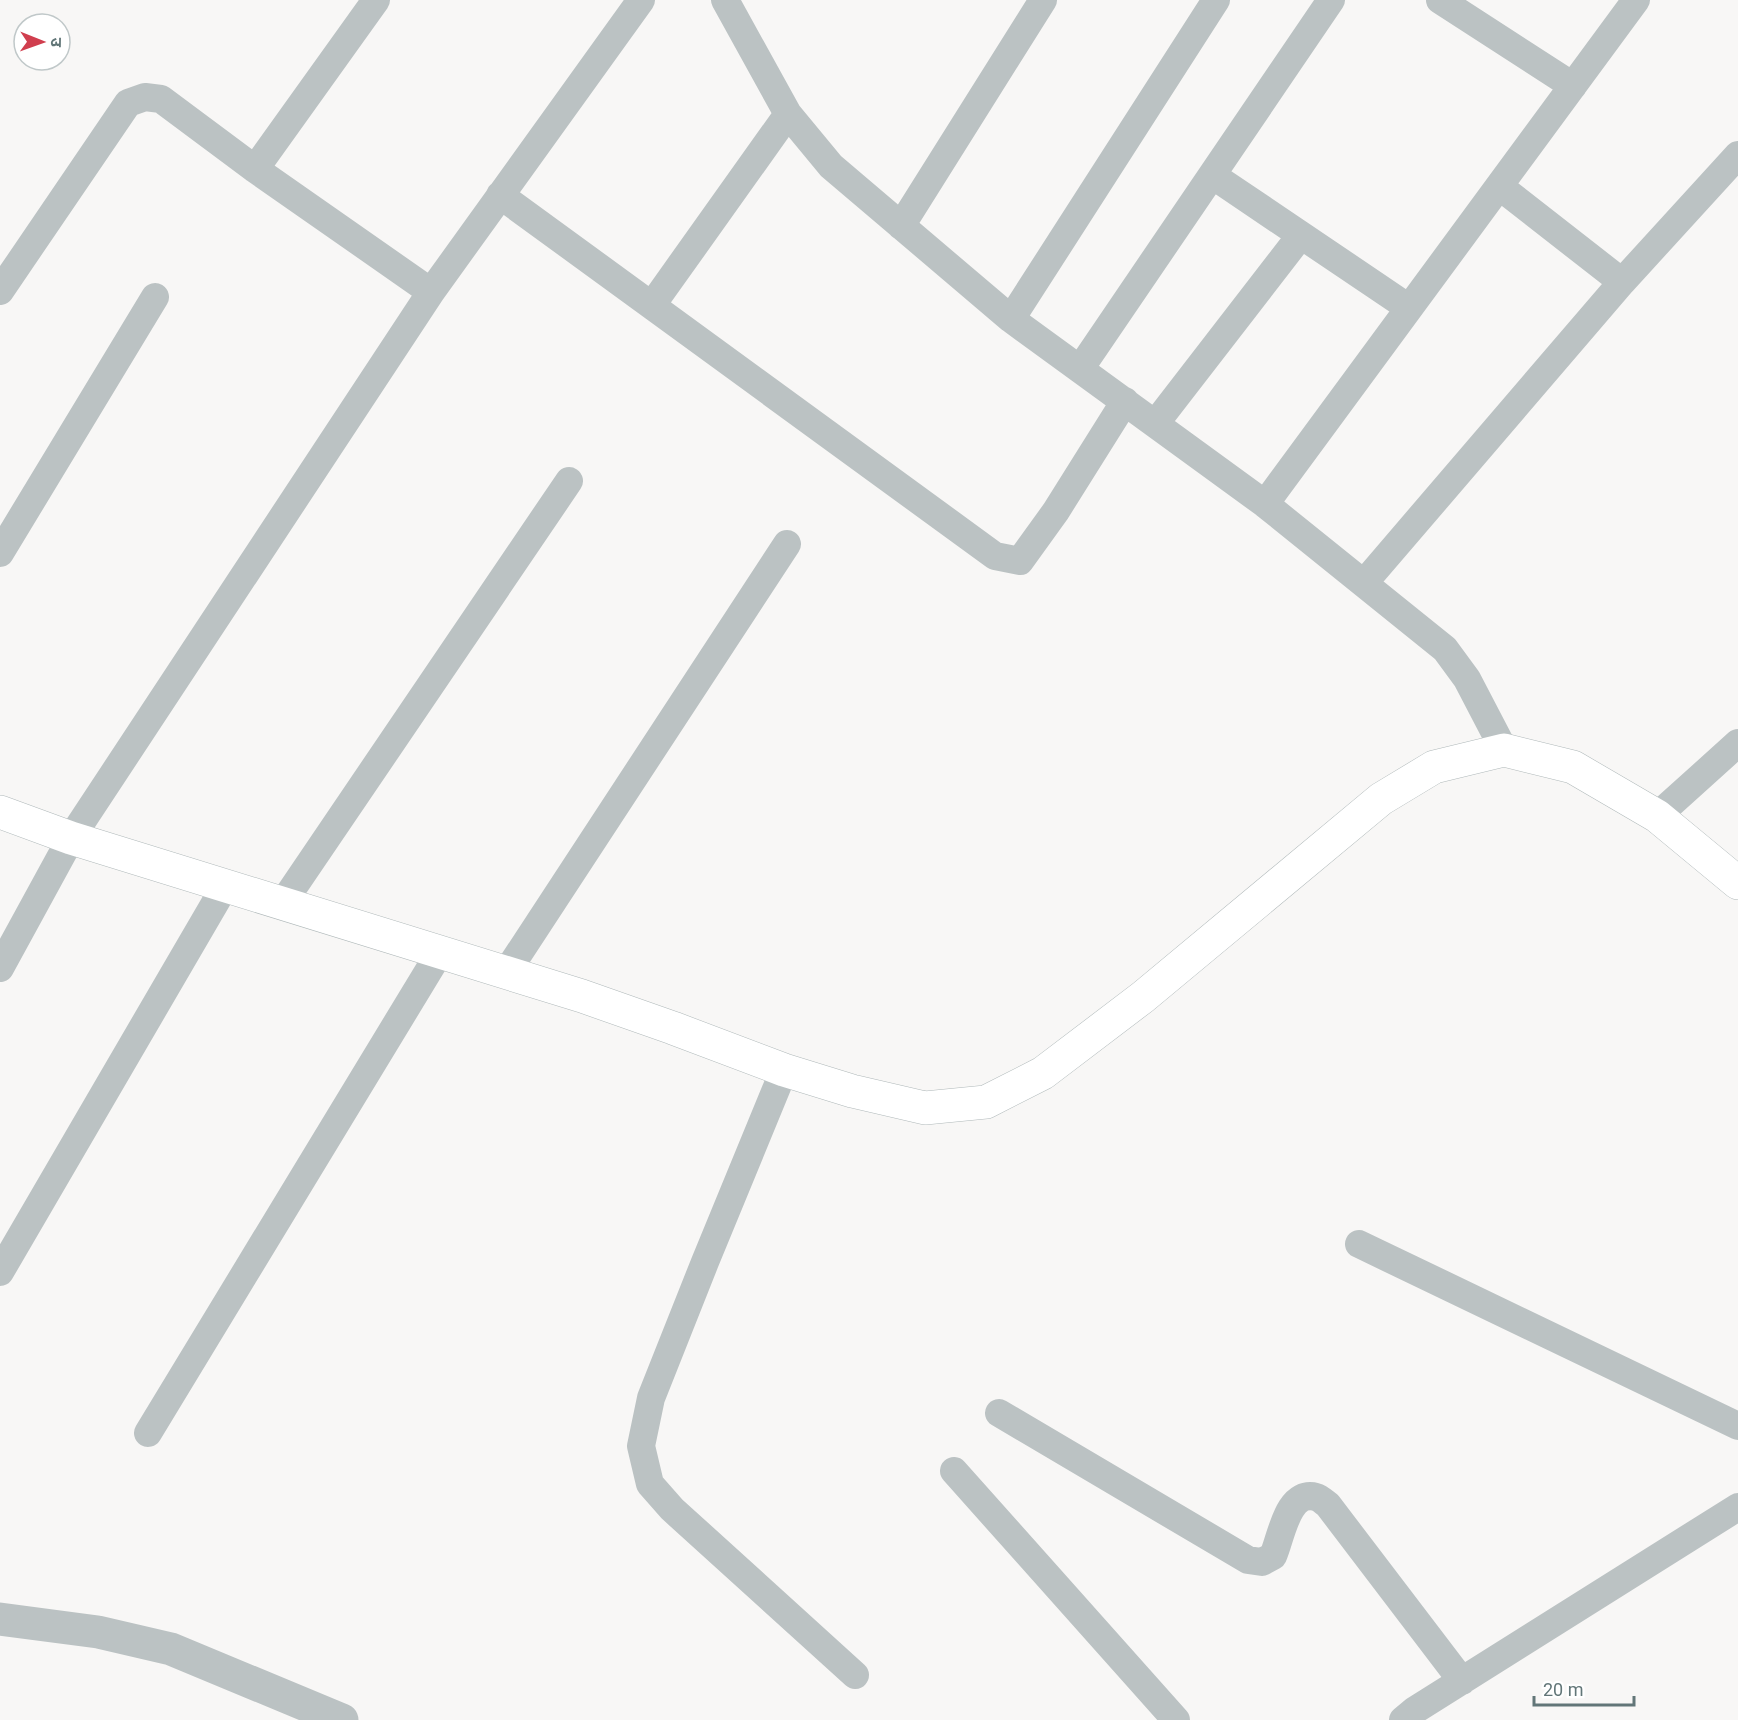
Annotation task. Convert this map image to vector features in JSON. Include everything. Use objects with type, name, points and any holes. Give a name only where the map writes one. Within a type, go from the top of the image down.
[{"type":"main road","points":[[0,812],[71,838],[582,996],[784,1070],[852,1091],[925,1108],[986,1102],[1043,1073],[1134,1004],[1381,799],[1434,768],[1504,750],[1573,767],[1657,816],[1738,883]]},
{"type":"street","points":[[255,170],[376,0]]},
{"type":"street","points":[[0,968],[71,838],[431,292],[641,0]]},
{"type":"street","points":[[725,0],[788,114],[831,166],[1011,319],[1264,504],[1444,649],[1467,679],[1504,750]]},
{"type":"street","points":[[901,226],[1043,0]]},
{"type":"street","points":[[1011,319],[1216,0]]},
{"type":"street","points":[[1080,369],[1330,0]]},
{"type":"street","points":[[1440,0],[1573,86]]},
{"type":"street","points":[[1264,504],[1636,0]]},
{"type":"street","points":[[0,291],[128,103],[145,97],[161,99],[255,170],[431,292]]},
{"type":"street","points":[[652,305],[788,114]]},
{"type":"street","points":[[1364,583],[1623,282],[1738,155]]},
{"type":"street","points":[[1212,175],[1409,308]]},
{"type":"street","points":[[1498,186],[1623,282]]},
{"type":"street","points":[[500,195],[995,556],[1020,561],[1056,511],[1125,401]]},
{"type":"street","points":[[1155,424],[1301,234]]},
{"type":"street","points":[[0,553],[155,297]]},
{"type":"street","points":[[282,904],[570,481]]},
{"type":"street","points":[[506,973],[788,544]]},
{"type":"street","points":[[1657,816],[1738,743]]},
{"type":"street","points":[[0,1272],[225,886]]},
{"type":"street","points":[[148,1433],[440,952]]},
{"type":"street","points":[[784,1070],[651,1398],[641,1446],[650,1484],[672,1509],[855,1675]]},
{"type":"street","points":[[1359,1244],[1738,1426]]},
{"type":"street","points":[[999,1413],[1248,1560],[1262,1562],[1273,1556],[1290,1508],[1300,1498],[1315,1497],[1328,1504],[1462,1681]]},
{"type":"street","points":[[954,1471],[1176,1720]]},
{"type":"street","points":[[1403,1720],[1738,1507]]},
{"type":"street","points":[[0,1619],[98,1632],[171,1649],[332,1719]]}]
